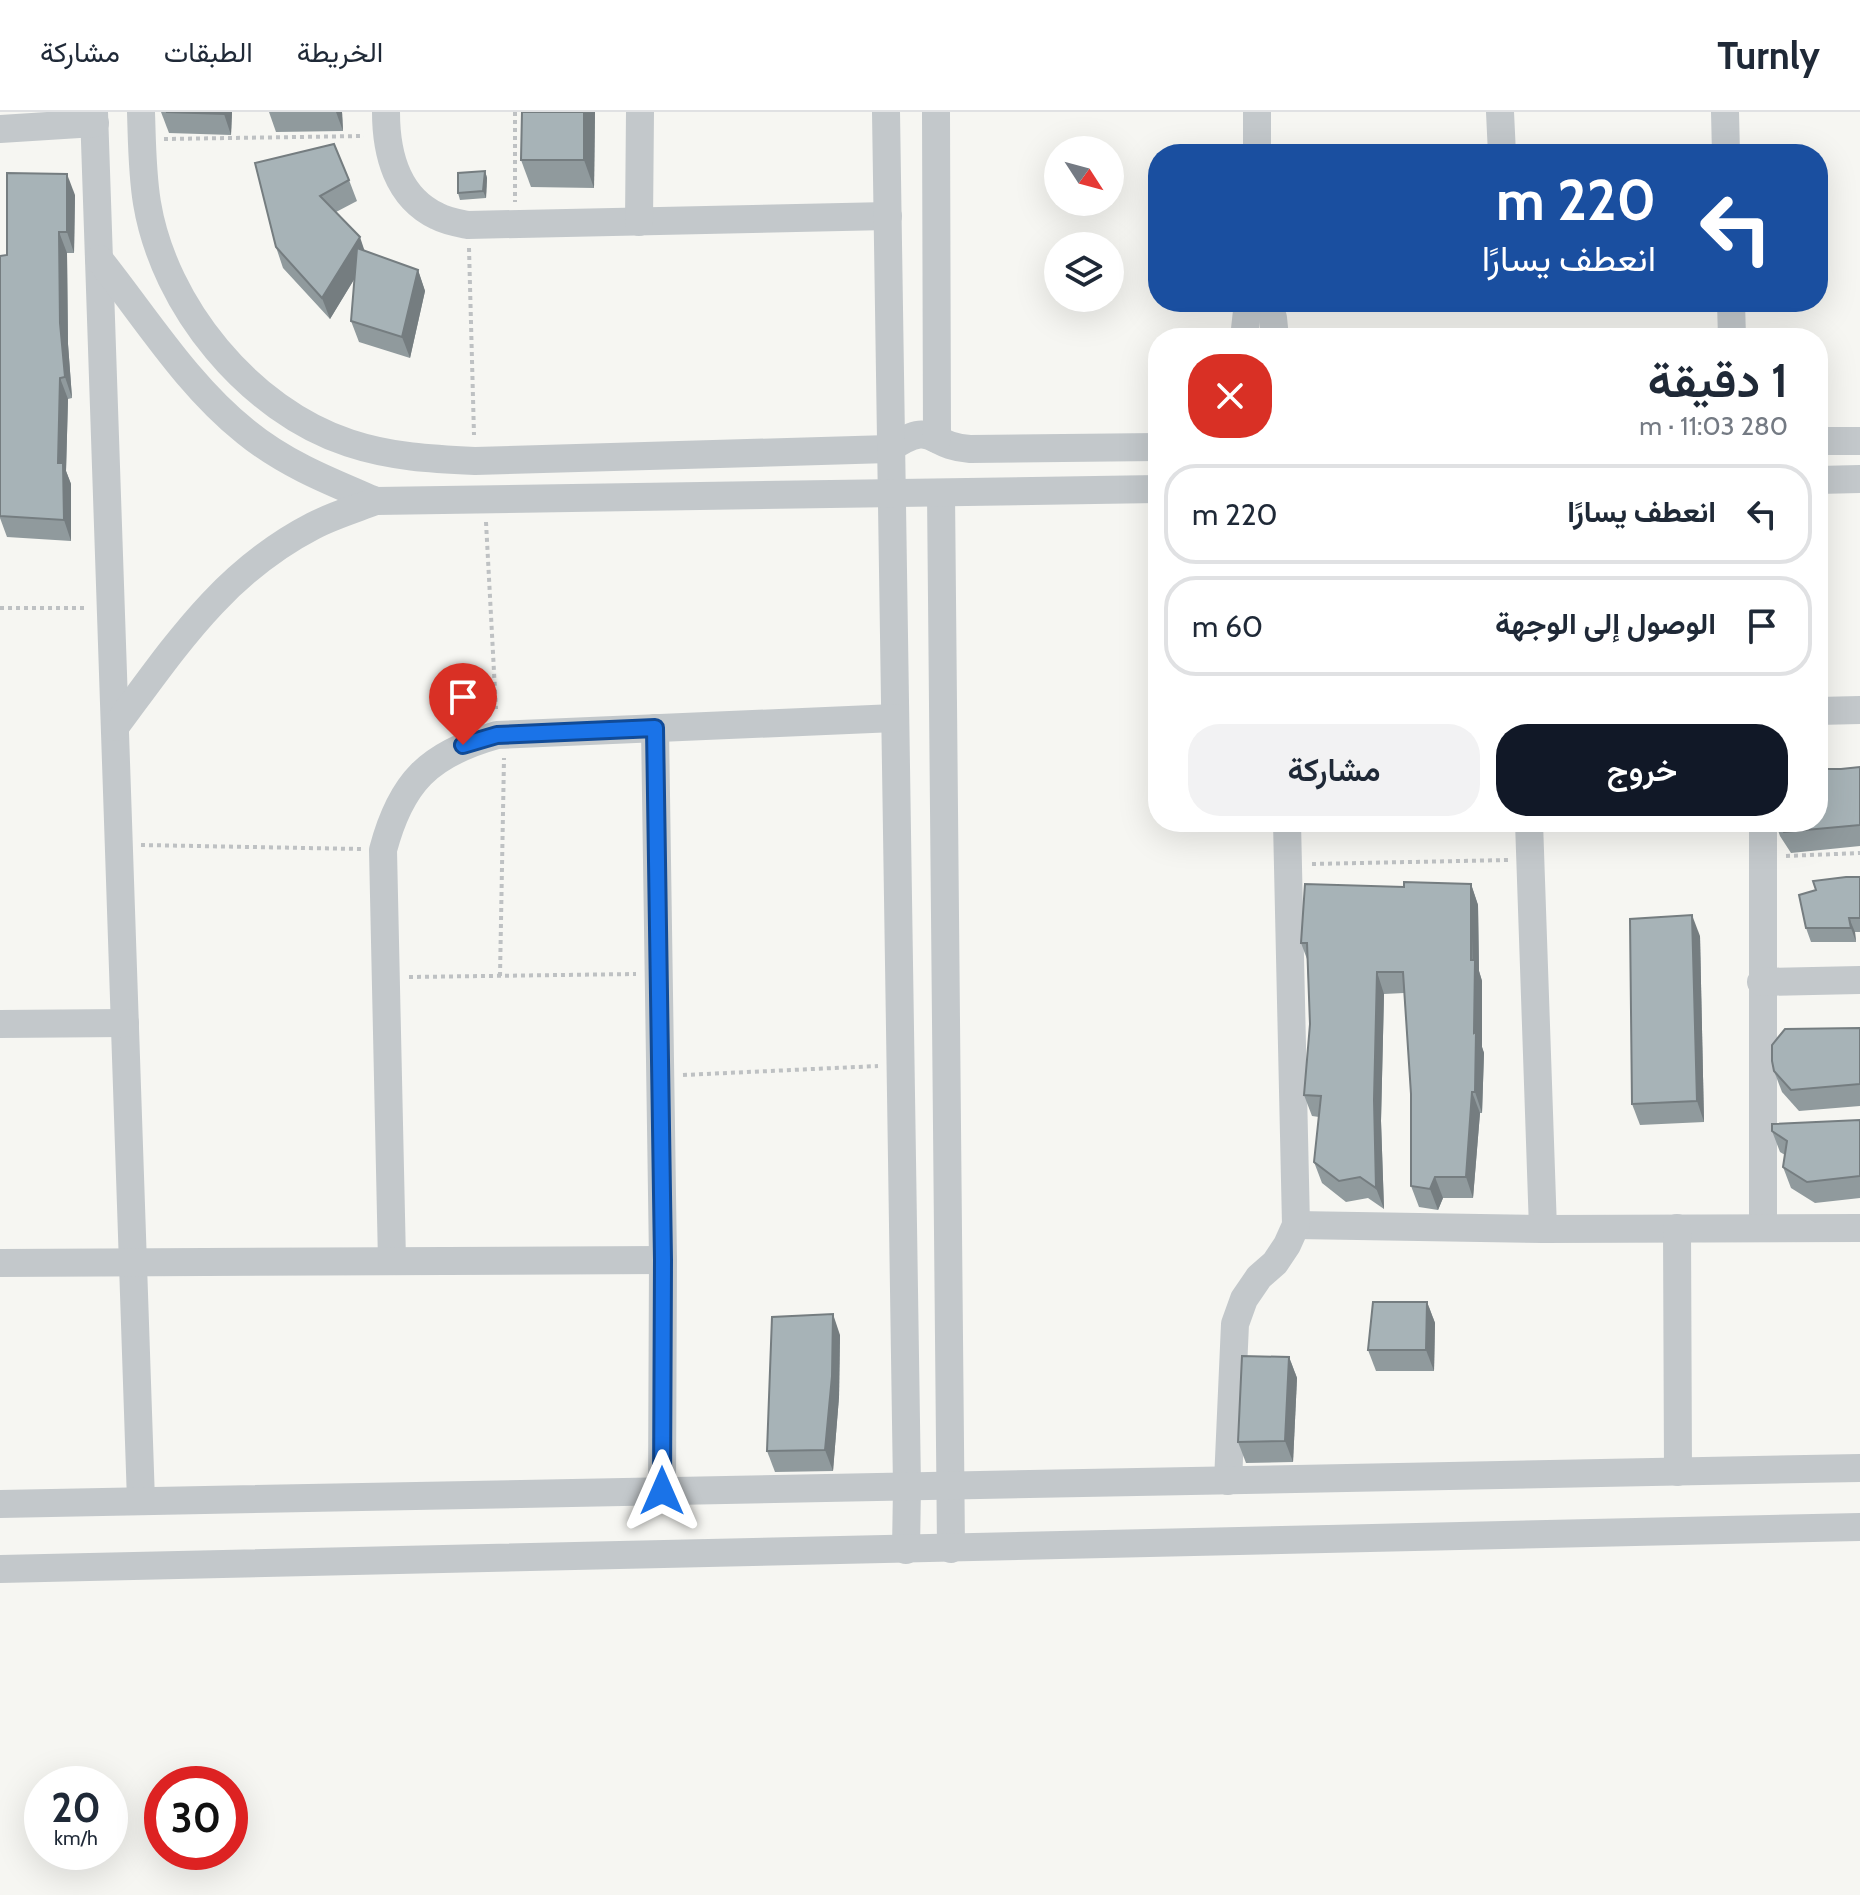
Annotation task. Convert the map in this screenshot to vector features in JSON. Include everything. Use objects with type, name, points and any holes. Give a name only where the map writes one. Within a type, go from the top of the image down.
[{"type":"street","points":[[639,222],[640,112]]},
{"type":"street","points":[[886,112],[906,1550]]},
{"type":"street","points":[[936,112],[937,439]]},
{"type":"street","points":[[1257,112],[1257,144]]},
{"type":"street","points":[[1500,112],[1502,144]]},
{"type":"street","points":[[1725,112],[1726,144]]},
{"type":"street","points":[[0,129],[95,118],[141,1501]]},
{"type":"street","points":[[386,124],[393,168],[410,196],[436,216],[468,225],[888,216]]},
{"type":"street","points":[[142,126],[147,204],[166,267],[196,324],[238,373],[289,414],[347,442],[410,458],[475,461],[889,449],[913,434],[928,435],[947,445],[970,449],[1148,447]]},
{"type":"street","points":[[99,259],[194,383],[247,433],[308,473],[376,501]]},
{"type":"street","points":[[1828,441],[1860,441]]},
{"type":"street","points":[[1828,480],[1860,479]]},
{"type":"street","points":[[115,727],[206,606],[256,561],[313,526],[376,501],[1148,489]]},
{"type":"street","points":[[941,493],[951,1549]]},
{"type":"street","points":[[1828,711],[1860,710]]},
{"type":"street","points":[[392,1261],[383,850],[392,817],[409,787],[434,762],[463,745],[501,735],[895,718]]},
{"type":"street","points":[[655,728],[663,1260],[662,1491]]},
{"type":"street","points":[[1228,1481],[1235,1324],[1244,1299],[1259,1277],[1275,1263],[1296,1225],[1287,832]]},
{"type":"street","points":[[1529,832],[1543,1229]]},
{"type":"street","points":[[1763,832],[1763,1228]]},
{"type":"street","points":[[1761,982],[1860,980]]},
{"type":"street","points":[[0,1024],[125,1023]]},
{"type":"street","points":[[1296,1225],[1543,1229],[1860,1228]]},
{"type":"street","points":[[1677,1228],[1678,1472]]},
{"type":"street","points":[[0,1263],[663,1260]]},
{"type":"street","points":[[0,1504],[1860,1468]]},
{"type":"street","points":[[0,1569],[1860,1527]]},
{"type":"path","points":[[515,112],[516,225]]},
{"type":"path","points":[[142,126],[386,124]]},
{"type":"path","points":[[468,225],[475,461]]},
{"type":"path","points":[[485,500],[501,735],[500,976]]},
{"type":"path","points":[[0,608],[111,608]]},
{"type":"path","points":[[119,845],[383,850]]},
{"type":"path","points":[[1764,858],[1860,853]]},
{"type":"path","points":[[1288,864],[1530,859]]},
{"type":"path","points":[[386,978],[659,974]]},
{"type":"path","points":[[660,1077],[900,1065]]},
{"type":"building","points":[[166,112],[224,112],[224,114]]},
{"type":"building","points":[[522,112],[584,112],[584,160],[521,160]]},
{"type":"building","points":[[334,144],[349,180],[320,196],[360,237],[322,298],[276,247],[255,163]]},
{"type":"building","points":[[485,171],[483,191],[458,193],[458,173]]},
{"type":"building","points":[[7,173],[67,174],[67,232],[59,232],[60,323],[65,377],[60,378],[58,463],[63,463],[64,520],[0,516],[0,256],[7,255]]},
{"type":"building","points":[[357,248],[418,270],[402,337],[351,321]]},
{"type":"building","points":[[1860,767],[1860,825],[1828,828],[1828,769]]},
{"type":"building","points":[[1860,877],[1860,918],[1849,918],[1851,928],[1806,928],[1799,895],[1816,890],[1813,881]]},
{"type":"building","points":[[1404,882],[1471,884],[1471,960],[1475,960],[1475,1092],[1472,1092],[1466,1177],[1435,1177],[1430,1189],[1411,1186],[1411,1094],[1403,972],[1377,972],[1374,1100],[1376,1188],[1360,1177],[1339,1181],[1314,1162],[1321,1096],[1304,1095],[1310,1024],[1307,943],[1301,943],[1305,884],[1404,887]]},
{"type":"building","points":[[1692,915],[1697,1101],[1632,1104],[1630,919]]},
{"type":"building","points":[[1860,1028],[1860,1084],[1791,1090],[1774,1071],[1772,1045],[1785,1029]]},
{"type":"building","points":[[1860,1120],[1860,1176],[1807,1182],[1783,1167],[1787,1141],[1772,1131],[1772,1124]]},
{"type":"building","points":[[1373,1302],[1427,1302],[1426,1350],[1368,1350]]},
{"type":"building","points":[[833,1314],[832,1376],[825,1450],[767,1451],[772,1317]]},
{"type":"building","points":[[1242,1356],[1289,1357],[1285,1441],[1238,1442]]},
{"type":"route","points":[[463,745],[497,735],[655,728],[663,1260],[662,1491]]}]
